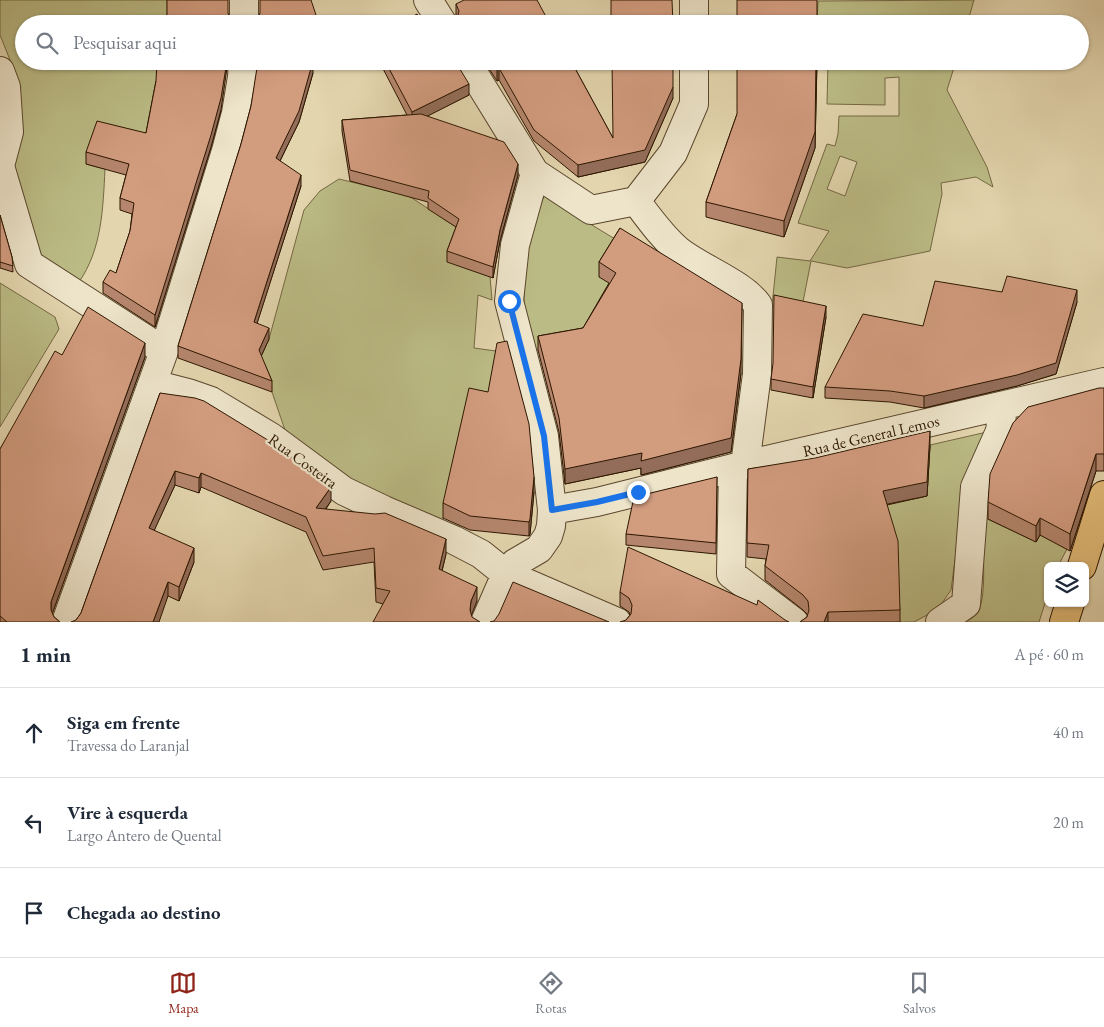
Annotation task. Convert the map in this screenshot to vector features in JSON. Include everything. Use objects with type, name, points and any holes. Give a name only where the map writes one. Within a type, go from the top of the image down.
[{"type":"main road","points":[[1083,562],[1104,495]]},
{"type":"main road","points":[[1064,622],[1069,607]]},
{"type":"street","points":[[244,0],[244,15]]},
{"type":"street","points":[[428,0],[437,15]]},
{"type":"street","points":[[694,0],[694,15]]},
{"type":"street","points":[[66,622],[164,351],[226,151],[236,113],[242,70]]},
{"type":"street","points":[[472,70],[535,173],[592,210],[636,201],[673,153],[694,104],[694,70]]},
{"type":"street","points":[[0,71],[6,87],[9,132],[0,166],[29,264],[164,351]]},
{"type":"street","points":[[485,622],[506,574],[515,563],[539,549],[548,536],[551,526],[552,510],[544,436],[509,301],[515,245],[535,173]]},
{"type":"street","points":[[636,201],[667,240],[679,251],[744,291],[758,305],[757,374],[739,466],[732,574],[794,622]]},
{"type":"street","name":"Rua de General Lemos","points":[[552,510],[597,502],[739,466],[1104,382]]},
{"type":"street","name":"Rua Costeira","points":[[153,384],[211,401],[271,437],[344,491],[454,540],[481,554],[506,574],[615,621]]},
{"type":"street","points":[[940,622],[966,604],[975,487],[1000,431],[1003,406]]},
{"type":"green space","points":[[0,0],[167,0],[167,15],[15,15],[15,70],[167,70],[216,122],[86,164],[105,169],[102,213],[97,242],[87,269],[79,282],[49,264],[34,247],[12,168],[20,116],[12,65],[0,35]]},
{"type":"green space","points":[[974,0],[970,15],[817,15],[818,1]]},
{"type":"green space","points":[[828,70],[953,70],[947,90],[987,167],[993,187],[976,177],[941,183],[942,194],[930,251],[847,268],[811,261],[801,312],[772,306],[777,257],[810,261],[829,231],[798,223],[827,144],[835,146],[839,116],[899,116],[899,77],[885,78],[885,105],[827,104]],"holes":[[[840,156],[857,162],[845,196],[827,189]]]},
{"type":"green space","points":[[339,179],[409,196],[459,229],[490,277],[492,300],[478,295],[474,348],[496,351],[510,381],[488,406],[463,424],[441,528],[341,478],[287,436],[259,361],[269,339],[304,210],[320,191]]},
{"type":"green space","points":[[544,196],[620,242],[615,287],[591,341],[533,351],[524,309],[524,263],[528,238]]},
{"type":"green space","points":[[0,283],[55,317],[59,329],[0,427]]},
{"type":"green space","points":[[987,432],[964,492],[951,590],[940,606],[929,614],[914,622],[900,622],[883,505],[927,496],[930,445]]},
{"type":"green space","points":[[981,516],[1036,542],[1040,535],[1067,549],[1060,562],[1044,562],[1044,606],[1039,622],[966,622],[974,617],[981,604],[984,566]]},
{"type":"building","points":[[167,0],[228,0],[229,15],[167,15]]},
{"type":"building","points":[[260,0],[311,0],[316,15],[259,15]]},
{"type":"building","points":[[464,0],[537,0],[545,15],[458,15],[459,11],[456,4]]},
{"type":"building","points":[[611,0],[672,0],[673,15],[611,15]]},
{"type":"building","points":[[737,0],[817,0],[817,15],[737,15]]},
{"type":"building","points":[[157,70],[226,70],[221,98],[211,135],[155,315],[103,282],[110,270],[116,273],[130,231],[134,203],[120,198],[129,164],[86,152],[97,121],[146,133]]},
{"type":"building","points":[[257,70],[310,70],[299,111],[276,158],[301,175],[254,322],[269,328],[259,350],[272,381],[178,346],[251,106]]},
{"type":"building","points":[[390,70],[460,70],[469,84],[412,112]]},
{"type":"building","points":[[500,70],[576,70],[613,138],[612,70],[673,70],[673,87],[645,150],[578,165],[534,130]]},
{"type":"building","points":[[737,70],[816,70],[815,132],[784,221],[706,202],[737,114]]},
{"type":"building","points":[[421,114],[504,142],[518,164],[500,230],[493,267],[447,251],[459,219],[428,198],[429,191],[350,170],[342,120]]},
{"type":"building","points":[[0,215],[12,257],[13,266],[0,262]]},
{"type":"building","points":[[620,228],[742,303],[741,359],[731,438],[641,461],[642,453],[565,469],[559,418],[538,336],[583,328],[616,273],[599,262]]},
{"type":"building","points":[[1007,276],[1077,290],[1056,363],[1017,375],[924,396],[890,391],[825,387],[863,314],[923,326],[935,281],[1002,292]]},
{"type":"building","points":[[774,295],[826,306],[813,387],[771,379]]},
{"type":"building","points":[[88,307],[145,343],[51,602],[51,610],[54,617],[60,622],[7,622],[0,616],[0,449],[55,351],[62,355]]},
{"type":"building","points":[[507,341],[529,424],[534,477],[529,522],[470,516],[443,503],[469,388],[488,392],[497,343]]},
{"type":"building","points":[[1104,388],[1104,454],[1096,454],[1070,534],[1040,518],[1036,526],[988,502],[990,474],[1013,423],[1028,407]]},
{"type":"building","points":[[160,393],[204,401],[271,442],[331,487],[316,508],[375,514],[385,513],[446,539],[439,569],[477,587],[471,601],[470,610],[472,617],[480,622],[373,622],[390,591],[376,588],[374,548],[323,556],[306,517],[201,473],[199,478],[175,471],[149,528],[194,548],[179,587],[168,582],[153,622],[71,622],[76,620],[81,613]]},
{"type":"building","points":[[930,431],[927,482],[883,491],[898,541],[900,610],[828,612],[824,622],[800,622],[807,617],[809,610],[808,601],[765,566],[769,545],[747,543],[748,469],[815,458]]},
{"type":"building","points":[[717,477],[716,543],[626,534],[634,497]]},
{"type":"building","points":[[628,547],[757,605],[758,600],[789,622],[620,622],[626,620],[631,614],[632,605],[629,598],[620,592]]},
{"type":"building","points":[[513,582],[609,622],[490,622],[494,621],[499,614]]},
{"type":"route","points":[[509,301],[544,436],[552,510],[638,492]]}]
